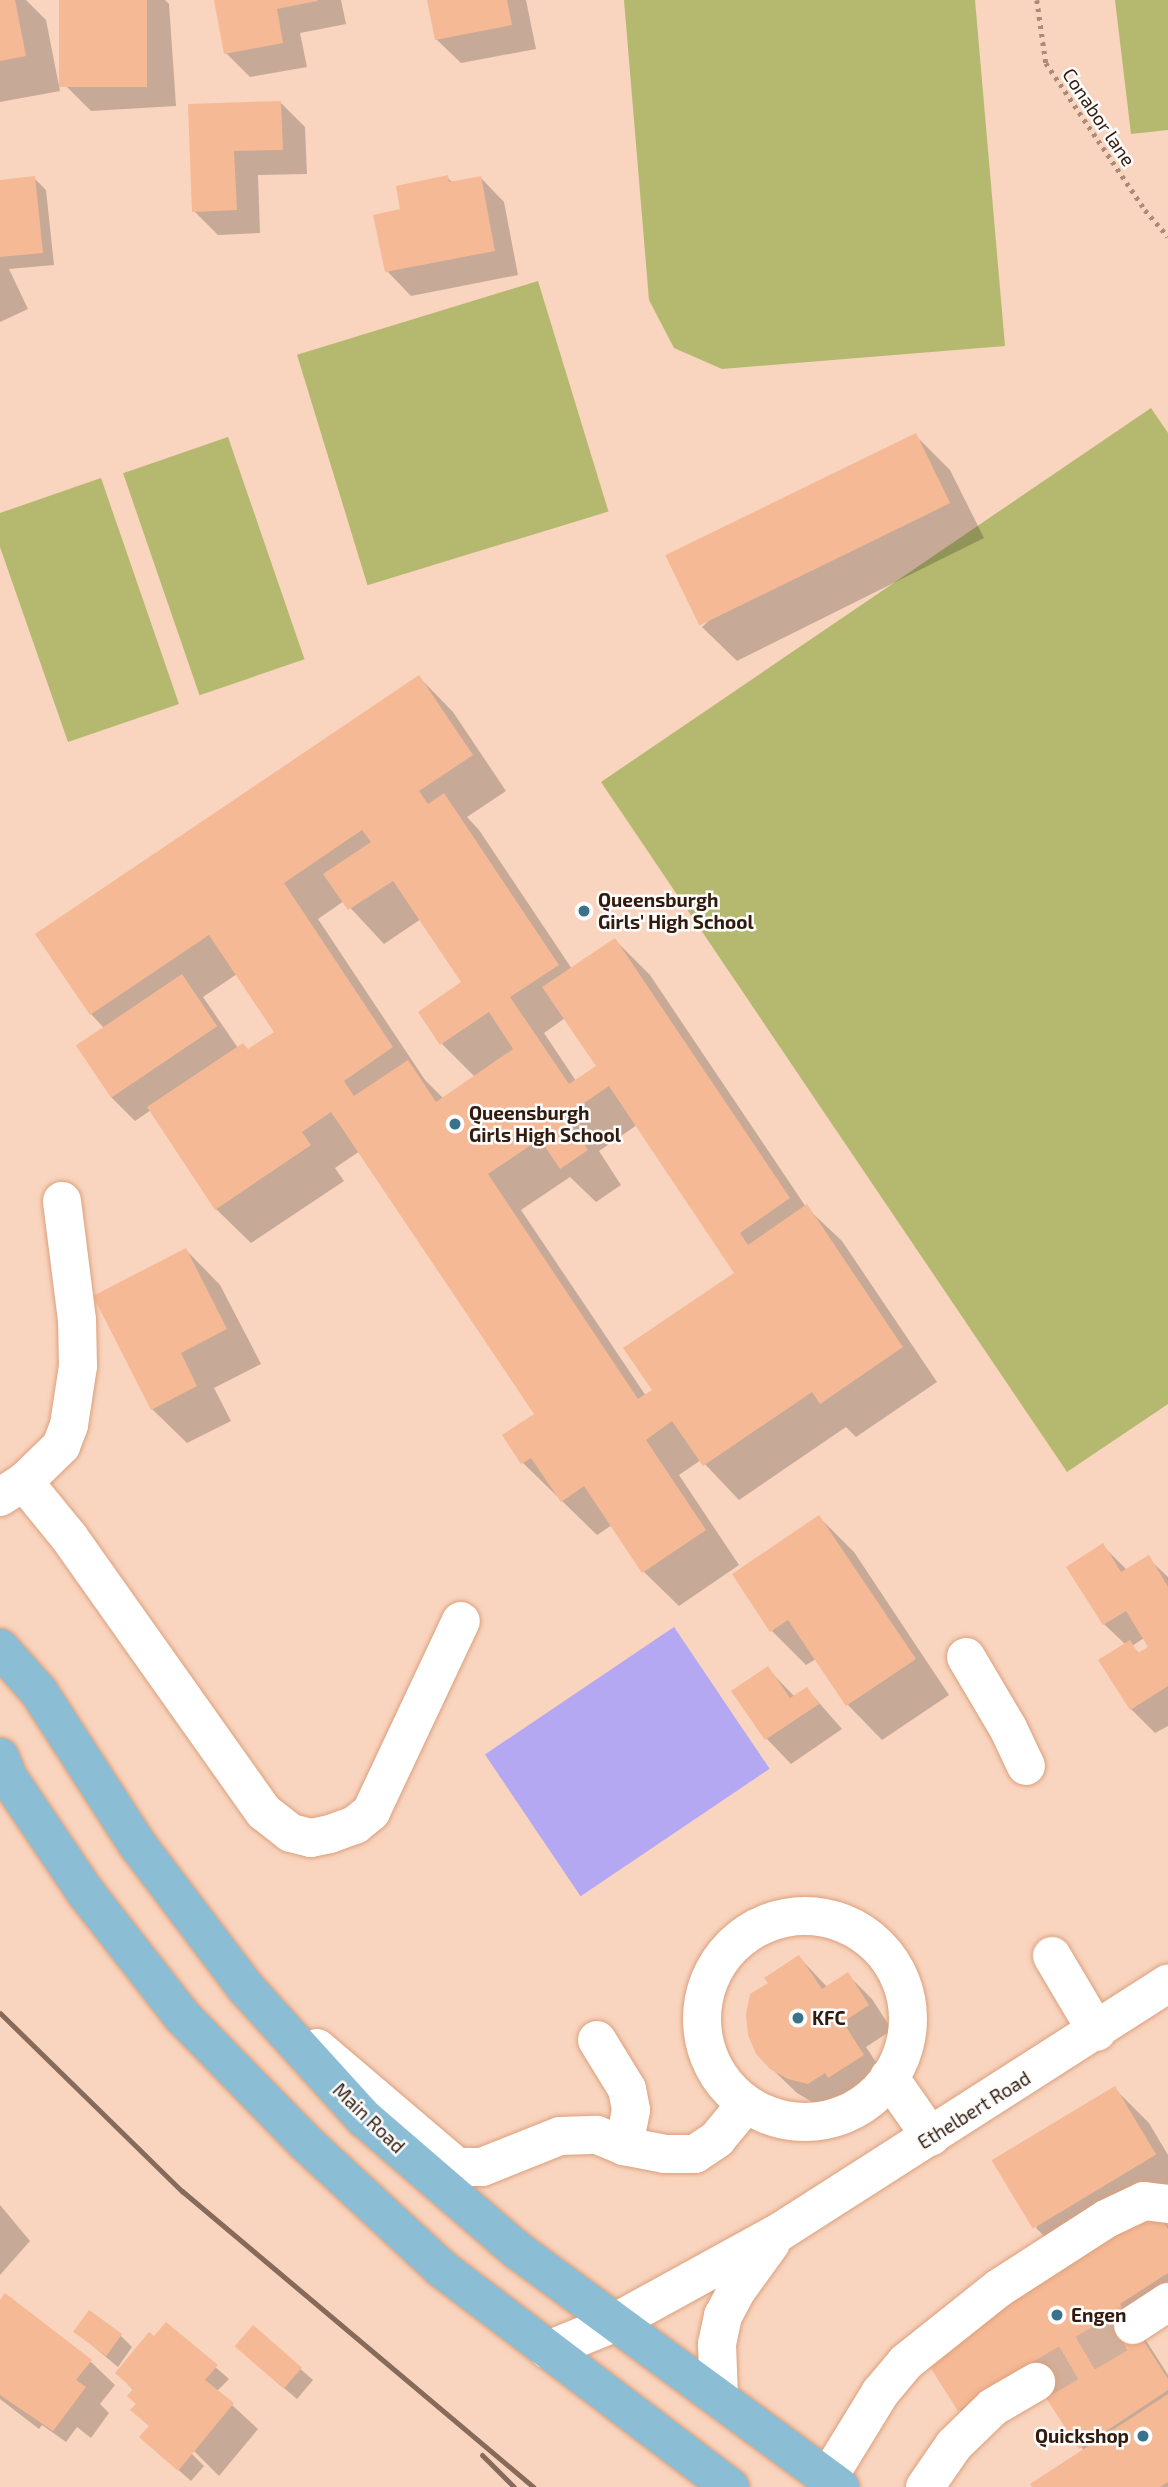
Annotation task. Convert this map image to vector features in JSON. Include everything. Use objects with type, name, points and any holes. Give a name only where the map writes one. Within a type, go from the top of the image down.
[{"type":"main road","name":"Main Road","points":[[0,1648],[39,1692],[137,1844],[246,1988],[364,2118],[517,2250],[834,2482]]},
{"type":"main road","points":[[0,1758],[9,1779],[86,1893],[183,2017],[305,2143],[441,2268],[730,2487]]},
{"type":"street","points":[[62,1201],[77,1321],[78,1366],[69,1425],[61,1446],[12,1490],[69,1537],[264,1812],[291,1833],[311,1838],[355,1825],[371,1812],[461,1621]]},
{"type":"street","points":[[966,1657],[1008,1728],[1026,1766]]},
{"type":"street","points":[[797,1915],[833,1919],[866,1934],[890,1960],[906,1992],[909,2028],[899,2064],[889,2077],[878,2093],[849,2113],[814,2122],[779,2119],[746,2104],[725,2085],[711,2060],[702,2033],[705,1996],[710,1978],[724,1954],[745,1934],[770,1921],[797,1915]]},
{"type":"street","points":[[1052,1956],[1097,2032]]},
{"type":"street","name":"Ethelbert Road","points":[[548,2350],[614,2323],[778,2232],[1097,2032],[1168,1984]]},
{"type":"street","points":[[246,1988],[457,2167],[482,2167],[560,2136],[597,2135],[624,2146],[665,2154],[695,2154],[717,2139],[746,2104]]},
{"type":"street","points":[[597,2040],[627,2089],[631,2110],[624,2146]]},
{"type":"street","points":[[889,2077],[931,2137]]},
{"type":"street","points":[[834,2482],[880,2393],[916,2354],[999,2288],[1106,2219],[1144,2201],[1168,2204]]},
{"type":"street","name":"Ethelbert Road","points":[[719,2397],[717,2344],[723,2316],[737,2290],[778,2232]]},
{"type":"street","points":[[1133,2325],[1168,2302]]},
{"type":"street","points":[[925,2487],[954,2445],[993,2407],[1036,2382]]},
{"type":"path","name":"Conabor lane","points":[[1037,0],[1046,63],[1145,210],[1168,236]]},
{"type":"green space","points":[[624,0],[975,0],[1005,346],[722,369],[674,348],[649,300]]},
{"type":"green space","points":[[1115,0],[1168,0],[1168,130],[1131,134]]},
{"type":"green space","points":[[538,281],[608,511],[367,585],[297,355]]},
{"type":"green space","points":[[1151,408],[1168,433],[1168,1404],[1067,1472],[601,782]]},
{"type":"green space","points":[[228,437],[305,659],[200,695],[123,473]]},
{"type":"green space","points":[[101,478],[179,704],[68,742],[0,547],[0,513]]},
{"type":"shaded area","points":[[674,1627],[770,1769],[581,1896],[485,1754]]},
{"type":"building","points":[[0,0],[15,0],[26,56],[0,61]]},
{"type":"building","points":[[59,0],[147,0],[147,87],[59,87]]},
{"type":"building","points":[[214,0],[317,1],[277,9],[283,43],[224,54]]},
{"type":"building","points":[[427,0],[507,0],[512,25],[435,40]]},
{"type":"building","points":[[281,101],[283,150],[234,151],[237,210],[192,212],[188,104]]},
{"type":"building","points":[[448,175],[449,182],[481,176],[495,251],[385,272],[373,215],[400,209],[396,186]]},
{"type":"building","points":[[35,176],[43,253],[0,257],[0,180]]},
{"type":"building","points":[[916,433],[950,503],[699,625],[665,555]]},
{"type":"building","name":"Queensburgh Girls High School","points":[[419,675],[473,755],[419,791],[428,804],[444,793],[559,965],[510,997],[569,1084],[596,1066],[542,987],[615,938],[790,1198],[740,1233],[748,1245],[807,1204],[903,1347],[820,1404],[812,1392],[703,1466],[672,1421],[646,1440],[706,1530],[642,1573],[584,1486],[561,1502],[531,1458],[521,1464],[502,1435],[534,1414],[331,1112],[302,1132],[311,1145],[215,1210],[147,1107],[243,1043],[248,1049],[274,1032],[209,935],[90,1015],[35,934]],"holes":[[[362,830],[371,842],[323,874],[348,910],[393,881],[461,982],[418,1012],[440,1045],[489,1012],[513,1049],[436,1102],[408,1060],[354,1096],[344,1081],[393,1047],[284,883]],[[609,1086],[734,1273],[623,1348],[652,1390],[638,1399],[488,1174],[540,1139],[560,1169],[588,1150],[565,1116]]]},
{"type":"building","points":[[182,974],[217,1026],[111,1098],[76,1046]]},
{"type":"building","points":[[186,1248],[227,1329],[181,1353],[197,1386],[151,1410],[93,1296]]},
{"type":"building","points":[[819,1515],[916,1659],[846,1706],[788,1620],[770,1632],[732,1574]]},
{"type":"building","points":[[1103,1543],[1121,1572],[1149,1555],[1168,1587],[1168,1686],[1130,1710],[1098,1660],[1130,1640],[1138,1653],[1148,1647],[1126,1611],[1103,1625],[1066,1567]]},
{"type":"building","points":[[768,1666],[790,1698],[807,1687],[819,1704],[765,1740],[731,1691]]},
{"type":"building","name":"KFC","points":[[799,1955],[822,1989],[848,1972],[869,2005],[843,2022],[864,2055],[828,2078],[825,2073],[808,2084],[788,2079],[770,2069],[756,2054],[748,2035],[746,2014],[750,1994],[768,1983],[764,1978]]},
{"type":"building","points":[[1115,2086],[1156,2155],[1033,2229],[992,2160]]},
{"type":"building","points":[[1155,2209],[1168,2229],[1168,2273],[1120,2304],[1168,2379],[1168,2390],[1079,2449],[1026,2367],[958,2411],[925,2359]]},
{"type":"building","points":[[5,2293],[92,2360],[76,2380],[86,2387],[53,2431],[0,2395],[0,2300]]},
{"type":"building","points":[[89,2310],[122,2334],[106,2356],[73,2332]]},
{"type":"building","points":[[166,2322],[218,2365],[205,2380],[234,2403],[178,2471],[139,2437],[149,2426],[130,2410],[136,2404],[127,2396],[133,2389],[115,2373],[149,2332],[154,2336]]},
{"type":"building","points":[[253,2325],[302,2368],[284,2389],[235,2346]]},
{"type":"building","points":[[1168,2394],[1168,2482],[1160,2487],[1032,2487],[1030,2484]]},
{"type":"tunnel","points":[[1036,2382],[1133,2325]]},
{"type":"railway","points":[[0,2013],[182,2191],[534,2487]]},
{"type":"railway","points":[[482,2455],[514,2487]]},
{"type":"place","name":"Queensburgh Girls' High School","points":[[584,911]]},
{"type":"place","name":"Queensburgh Girls High School","points":[[455,1124]]},
{"type":"place","name":"KFC","points":[[798,2018]]},
{"type":"place","name":"Engen","points":[[1057,2315]]},
{"type":"place","name":"Quickshop","points":[[1143,2436]]}]
